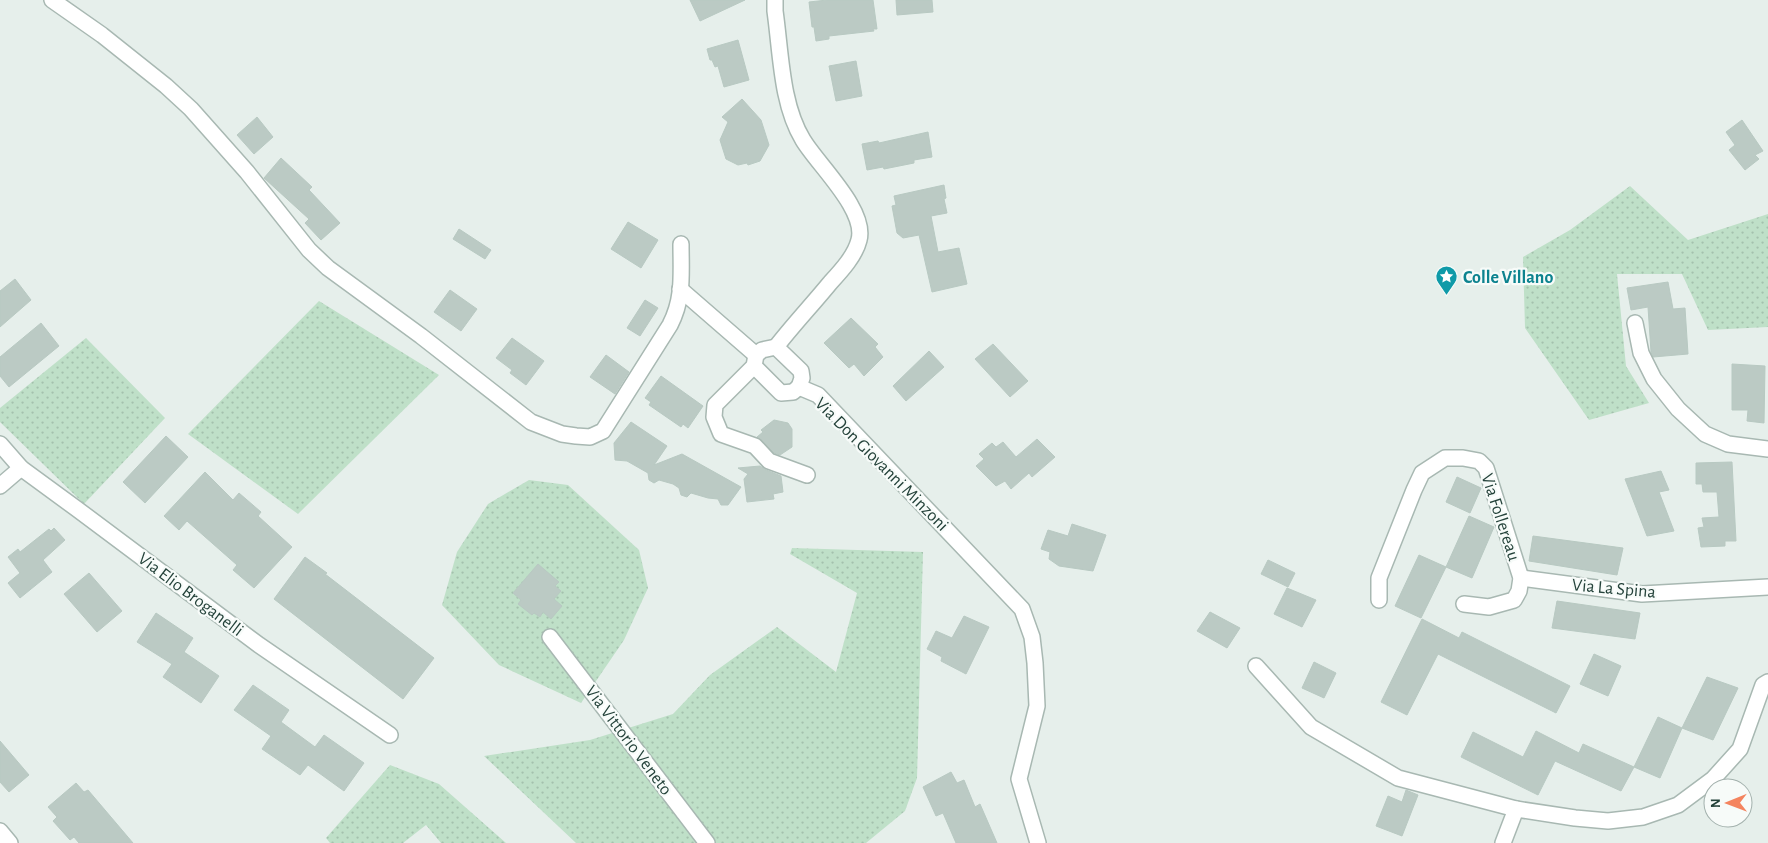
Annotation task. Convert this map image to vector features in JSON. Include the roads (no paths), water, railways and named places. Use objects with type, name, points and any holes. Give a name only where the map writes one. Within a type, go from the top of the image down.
[{"type":"street","points":[[52,0],[110,41],[191,108],[247,172],[309,250],[328,268],[421,336],[531,422],[562,434],[576,436],[590,437],[603,431],[670,325],[678,309],[681,244]]},
{"type":"street","points":[[775,0],[785,88],[791,115],[803,140],[859,218],[860,240],[846,264],[776,347],[762,350],[755,361],[716,405],[714,417],[721,434],[754,446],[769,462],[808,475]]},
{"type":"street","points":[[680,289],[755,361],[781,393],[794,392],[799,387]]},
{"type":"street","points":[[1635,323],[1641,354],[1654,379],[1678,409],[1705,434],[1728,444],[1768,448]]},
{"type":"street","name":"Via Don Giovanni Minzoni","points":[[776,347],[801,371],[802,378],[799,387],[818,396],[1022,610],[1032,637],[1037,706],[1019,779],[1038,843]]},
{"type":"street","name":"Via Elio Broganelli","points":[[0,444],[21,468],[259,645],[390,735]]},
{"type":"street","name":"Via Follereau","points":[[1379,600],[1379,578],[1422,473],[1445,458],[1463,458],[1478,461],[1486,468],[1521,578],[1519,591],[1514,600],[1489,607],[1464,604]]},
{"type":"street","points":[[0,486],[21,468]]},
{"type":"street","name":"Via La Spina","points":[[1521,578],[1642,594],[1768,587]]},
{"type":"street","name":"Via Vittorio Veneto","points":[[550,637],[707,843]]},
{"type":"street","points":[[1256,666],[1311,727],[1398,778],[1516,809],[1608,821],[1643,817],[1678,805],[1713,780],[1740,749],[1763,685],[1768,682]]},
{"type":"street","points":[[1503,843],[1516,809]]},
{"type":"street","points":[[0,831],[10,843]]},
{"type":"place","name":"Colle Villano","points":[[1447,296]]}]
